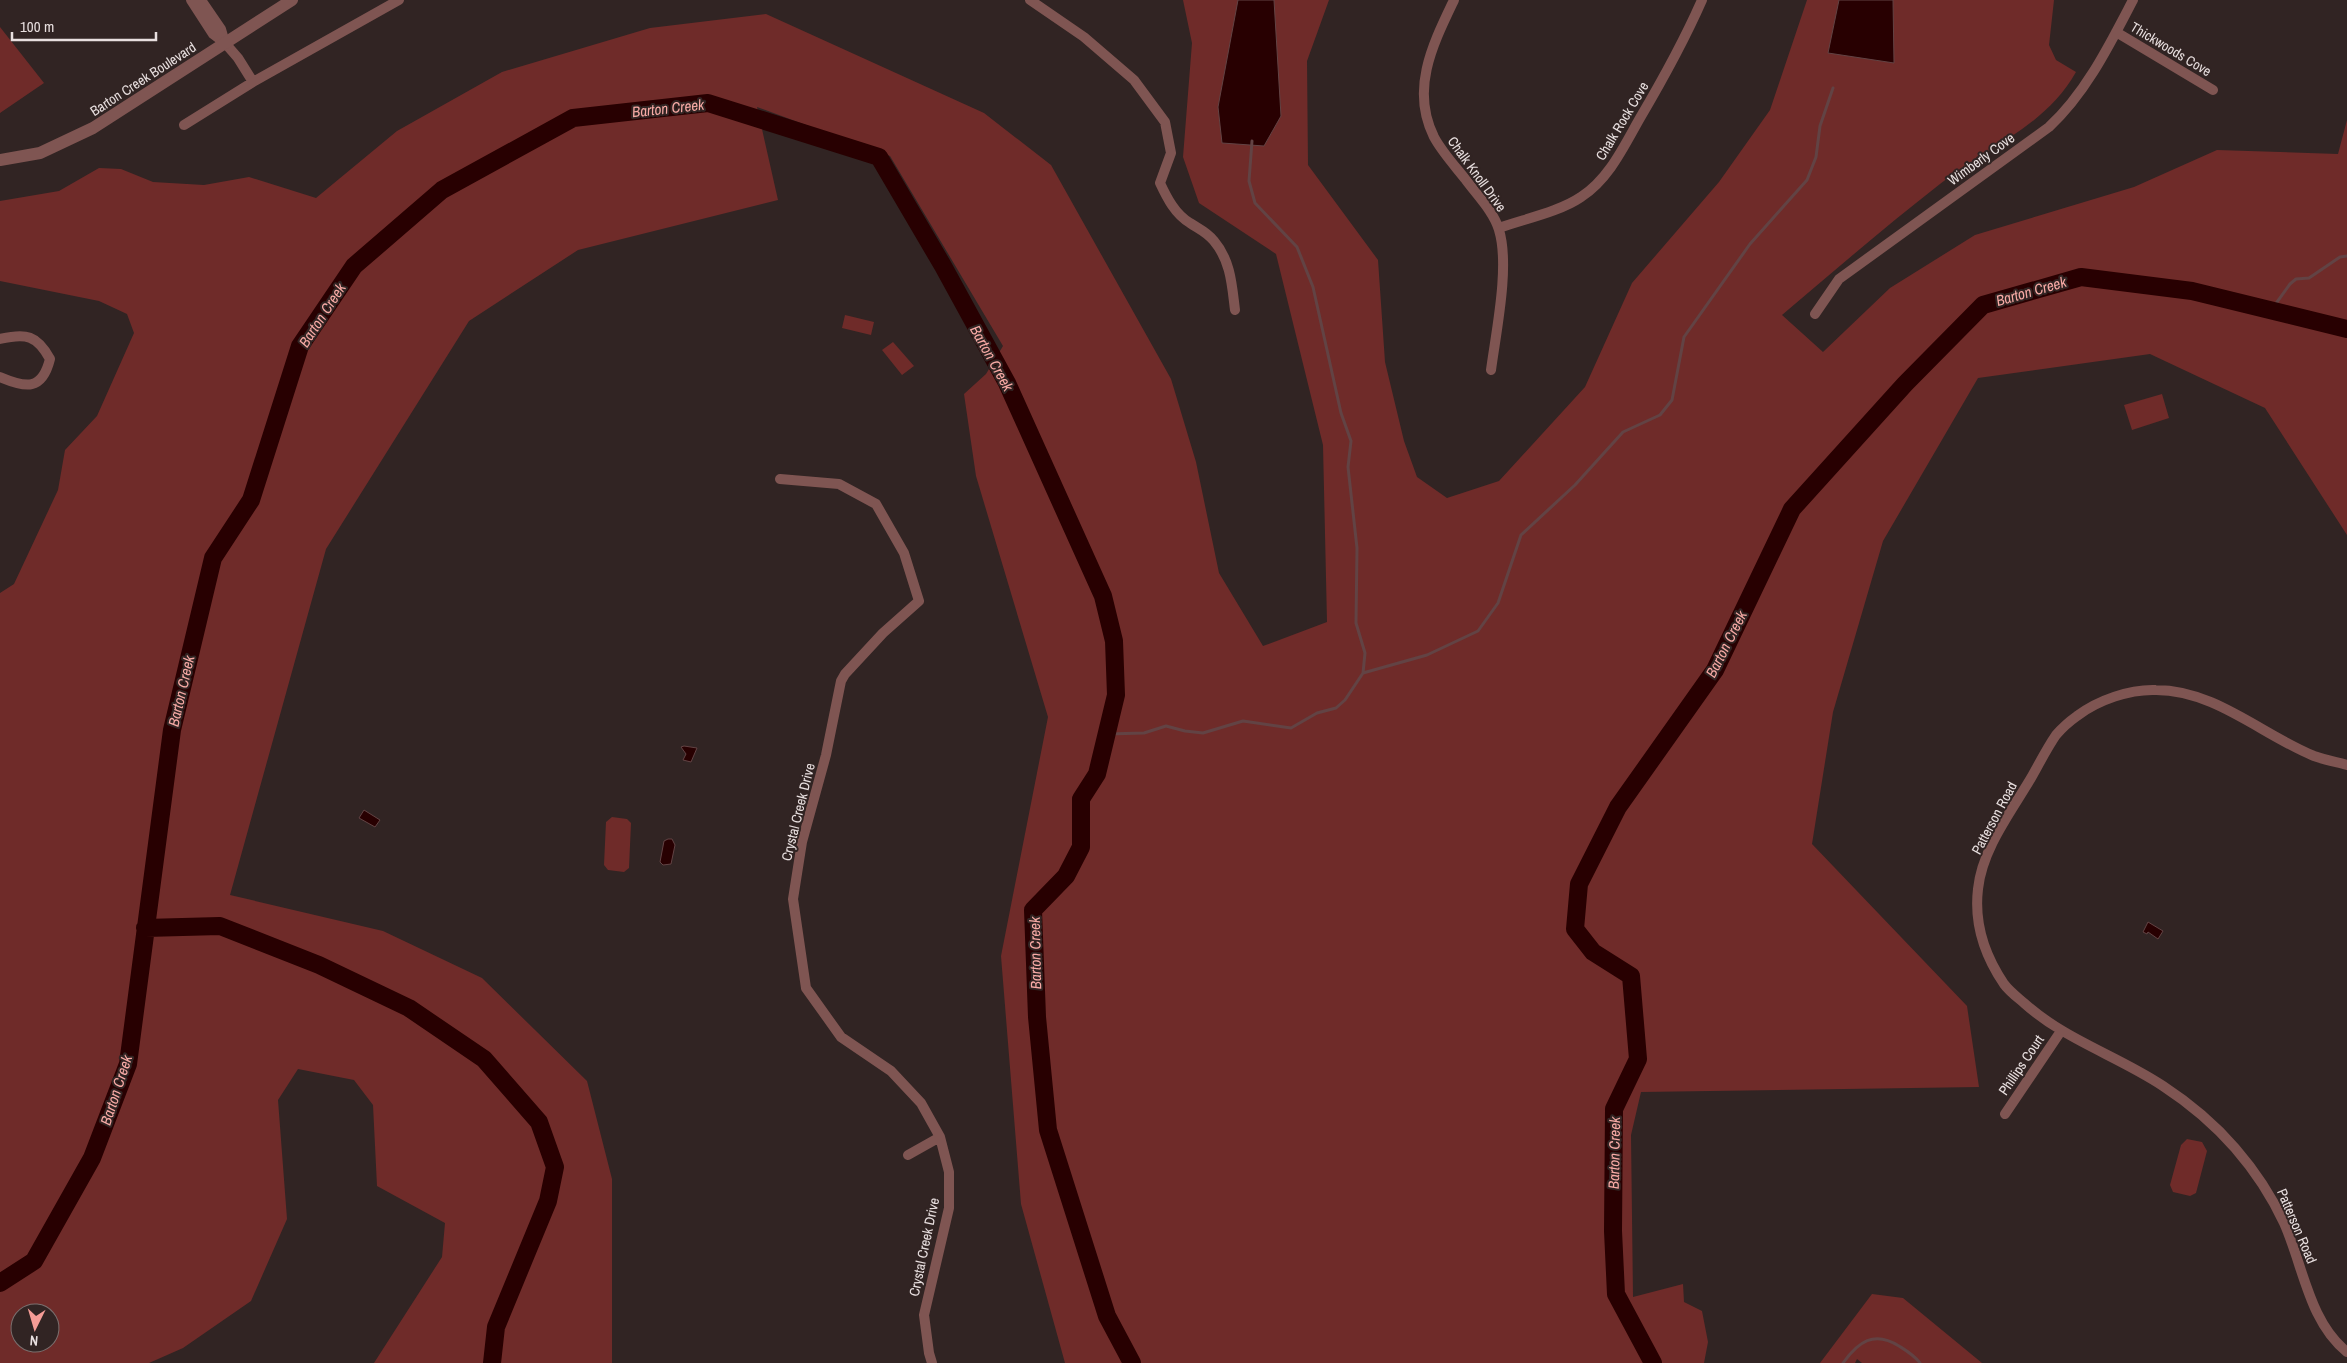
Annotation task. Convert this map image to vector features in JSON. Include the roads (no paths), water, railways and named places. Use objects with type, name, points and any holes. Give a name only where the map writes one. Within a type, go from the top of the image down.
[{"type":"street","points":[[191,0],[213,34],[225,43],[238,58],[253,82]]},
{"type":"street","points":[[201,0],[221,29],[225,43]]},
{"type":"street","name":"Barton Creek Boulevard","points":[[0,160],[40,153],[74,139],[292,0]]},
{"type":"street","points":[[184,125],[253,82],[399,0]]},
{"type":"street","points":[[1030,0],[1084,37],[1134,80],[1165,122],[1171,153],[1160,183],[1170,204],[1189,223],[1202,229],[1215,242],[1229,267],[1235,310]]},
{"type":"street","name":"Chalk Knoll Drive","points":[[1454,0],[1428,57],[1423,83],[1425,111],[1439,146],[1488,210],[1499,228],[1503,246],[1503,267],[1491,370]]},
{"type":"street","name":"Chalk Rock Cove","points":[[1499,228],[1571,203],[1593,188],[1612,167],[1684,41],[1702,0]]},
{"type":"street","name":"Wimberly Cove","points":[[1815,314],[1839,278],[2062,116],[2080,92],[2133,0]]},
{"type":"street","name":"Thickwoods Cove","points":[[2116,32],[2213,90]]},
{"type":"street","points":[[0,339],[13,336],[28,337],[42,344],[50,359],[46,374],[36,383],[22,386],[0,377]]},
{"type":"street","name":"Crystal Creek Drive","points":[[780,479],[839,484],[876,504],[904,553],[920,601],[883,633],[845,674],[841,681],[826,755],[802,842],[793,899],[806,988],[841,1037],[891,1071],[921,1103],[940,1137],[949,1172],[949,1208],[924,1315],[932,1363]]},
{"type":"street","name":"Patterson Road","points":[[2347,765],[2316,757],[2222,707],[2180,693],[2155,690],[2131,693],[2100,702],[2078,715],[2057,734],[2003,825],[1987,856],[1978,887],[1978,922],[1987,955],[2005,986],[2061,1032],[2162,1085],[2203,1116],[2233,1145],[2263,1182],[2285,1225],[2320,1318],[2339,1346],[2347,1352]]},
{"type":"street","name":"Phillips Court","points":[[2004,1114],[2061,1032]]},
{"type":"street","points":[[908,1155],[940,1137]]},
{"type":"waterway","points":[[1107,734],[1144,733],[1166,726],[1203,733],[1243,721],[1291,728],[1317,713],[1336,708],[1345,700],[1363,673],[1427,655],[1478,631],[1498,603],[1521,535],[1575,485],[1623,432],[1660,415],[1672,400],[1684,337],[1750,244],[1807,180],[1816,157],[1820,126],[1833,88]]},
{"type":"waterway","name":"Barton Creek","points":[[0,1283],[34,1261],[92,1158],[128,1064],[172,730],[213,558],[251,500],[300,346],[354,266],[442,190],[573,118],[708,103],[879,157],[943,266],[1007,383],[1103,596],[1114,641],[1116,695],[1097,774],[1081,799],[1081,847],[1066,876],[1033,910],[1037,1017],[1048,1130],[1107,1316],[1132,1363]]},
{"type":"waterway","points":[[1252,141],[1249,181],[1255,203],[1297,247],[1313,287],[1341,413],[1351,441],[1348,467],[1357,548],[1356,623],[1365,653],[1363,673]]},
{"type":"waterway","points":[[2272,309],[2290,284],[2296,279],[2309,278],[2340,257],[2347,256]]},
{"type":"waterway","name":"Barton Creek","points":[[1653,1363],[1616,1294],[1613,1231],[1614,1109],[1638,1059],[1631,976],[1593,952],[1575,929],[1579,884],[1618,807],[1715,670],[1792,509],[1905,384],[1983,305],[2081,277],[2192,291],[2347,329]]},
{"type":"waterway","points":[[145,928],[220,926],[319,965],[409,1008],[484,1059],[539,1122],[555,1167],[548,1201],[496,1327],[492,1363]]},
{"type":"waterway","points":[[1843,1363],[1861,1344],[1874,1339],[1890,1341],[1913,1355],[1920,1363]]}]
